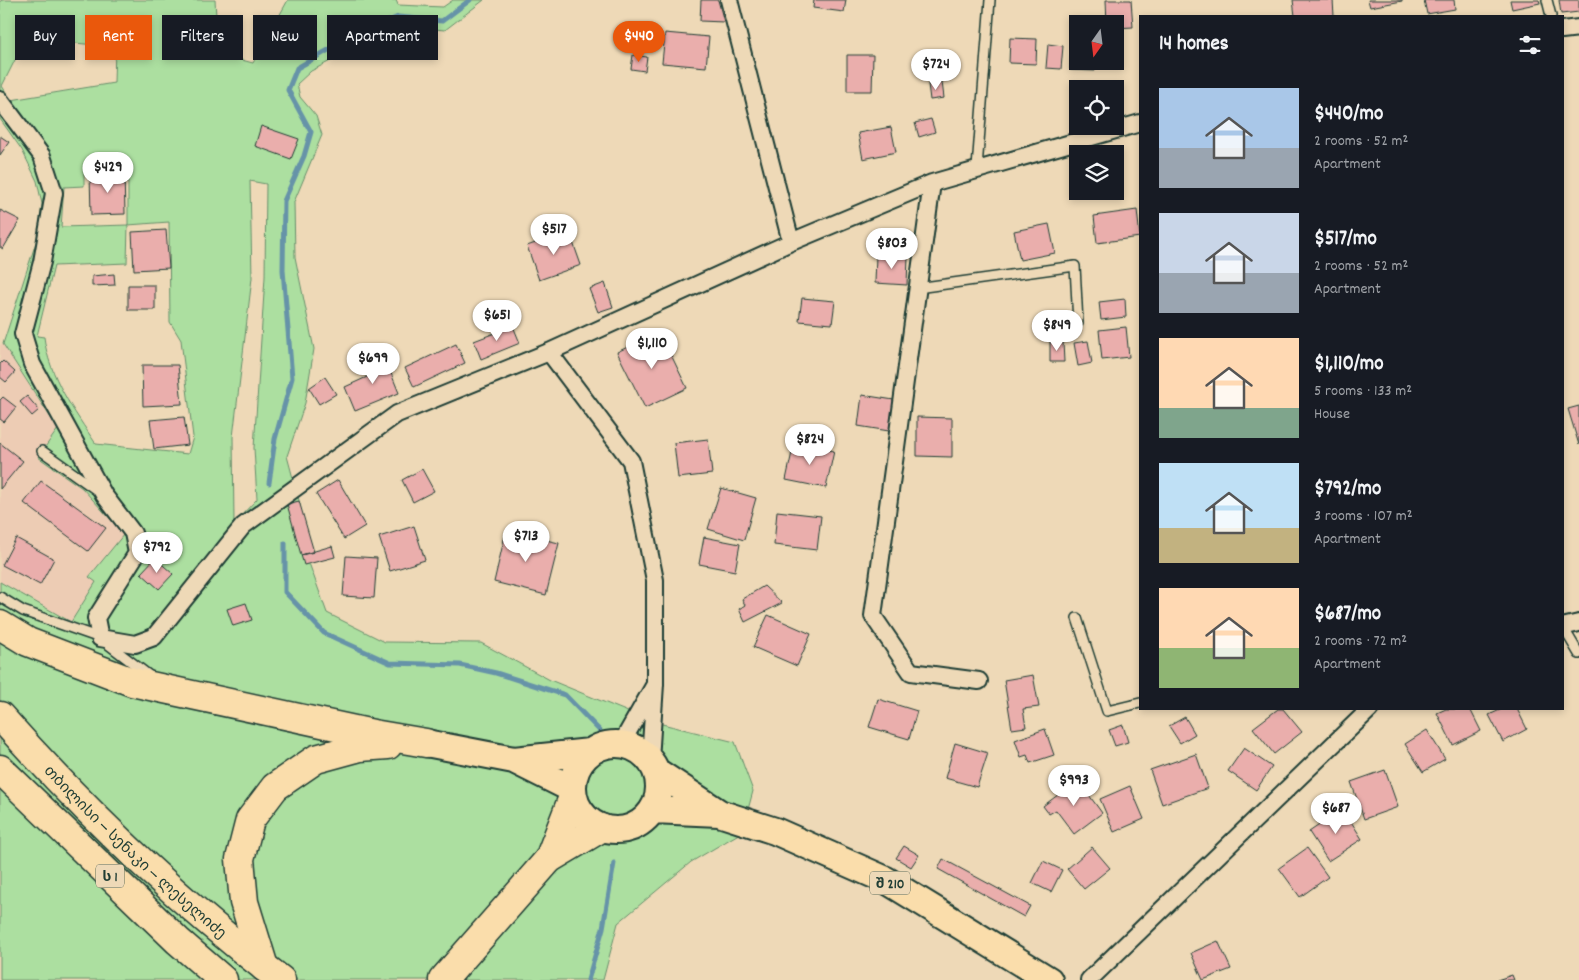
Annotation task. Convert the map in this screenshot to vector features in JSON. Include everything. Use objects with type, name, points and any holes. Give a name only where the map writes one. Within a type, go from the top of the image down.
[{"type":"highway","points":[[0,625],[28,642],[68,659],[132,682],[372,734],[426,743]]},
{"type":"highway","name":"თბილისი — სენაკი — ლესელიძე","points":[[0,716],[62,785],[192,907],[272,973]]},
{"type":"highway","points":[[272,973],[244,902],[240,858],[250,820],[275,787],[316,759],[360,747],[426,743]]},
{"type":"highway","name":"ს 1","points":[[0,769],[178,941],[223,980]]},
{"type":"highway","points":[[550,859],[573,793]]},
{"type":"highway","points":[[444,980],[550,859],[601,828]]},
{"type":"main road","points":[[426,743],[514,760],[590,752],[605,745],[621,744],[637,749],[653,766],[659,791],[653,810],[647,818],[630,828],[616,830],[601,828],[583,816],[573,793],[577,768],[590,752]]},
{"type":"main road","points":[[514,760],[573,793]]},
{"type":"main road","name":"შ 210","points":[[653,766],[719,813]]},
{"type":"main road","name":"შ 210","points":[[653,810],[719,813],[775,830],[886,880],[1049,980]]},
{"type":"street","points":[[729,0],[792,242]]},
{"type":"street","points":[[1564,30],[1579,28]]},
{"type":"street","points":[[0,100],[42,156],[54,193],[42,262],[23,334],[32,364],[104,495],[132,533],[137,553],[96,618],[100,638],[135,644],[154,637],[243,526],[397,414],[549,352],[792,242],[932,183],[977,168],[1139,123]]},
{"type":"street","points":[[932,183],[873,616],[911,672],[979,681]]},
{"type":"street","points":[[549,352],[631,461],[655,580],[653,766]]},
{"type":"street","points":[[1564,627],[1579,622]]},
{"type":"street","points":[[621,744],[655,684]]},
{"type":"street","points":[[1088,980],[1369,710]]},
{"type":"lane","points":[[977,168],[990,0]]},
{"type":"lane","points":[[1547,0],[1551,15]]},
{"type":"lane","points":[[918,288],[1076,266],[1078,323]]},
{"type":"lane","points":[[42,451],[104,495]]},
{"type":"lane","points":[[0,597],[23,611],[100,638],[168,690]]},
{"type":"lane","points":[[1077,618],[1107,711],[1139,703]]},
{"type":"lane","points":[[1564,629],[1579,654]]},
{"type":"shaded area","points":[[3,344],[58,429],[38,457],[82,488],[125,534],[90,577],[97,582],[71,622],[0,582],[0,345]]},
{"type":"green space","points":[[3,0],[215,0],[216,15],[162,15],[162,60],[242,60],[253,63],[255,60],[317,60],[317,15],[280,15],[288,0],[396,0],[398,5],[443,7],[453,0],[484,0],[445,30],[438,29],[438,15],[327,15],[327,60],[333,60],[311,71],[297,84],[300,97],[316,116],[322,135],[294,202],[295,257],[314,349],[305,403],[287,456],[300,504],[309,563],[327,613],[385,642],[481,643],[550,680],[650,721],[735,742],[753,791],[742,832],[691,862],[618,923],[603,980],[0,980],[0,582],[71,622],[96,582],[89,577],[124,534],[82,488],[38,457],[58,429],[3,344],[38,236],[42,204],[37,181],[22,150],[0,119],[0,1]],"holes":[[[15,15],[75,15],[75,43],[85,44],[85,15],[152,15],[152,60],[115,60],[114,83],[11,100],[2,86],[15,60]],[[128,169],[128,225],[61,227],[64,187],[84,186],[84,171]],[[250,181],[266,184],[265,277],[254,448],[257,499],[234,523],[233,437],[252,278]],[[169,222],[170,322],[181,340],[193,437],[188,454],[96,444],[71,406],[57,380],[51,366],[44,337],[37,336],[54,266],[127,263],[128,225]]]},
{"type":"building","points":[[701,0],[718,0],[724,22],[700,21]]},
{"type":"building","points":[[814,0],[846,0],[844,12],[813,8]]},
{"type":"building","points":[[1106,0],[1131,0],[1133,27],[1124,28],[1124,15],[1107,15]]},
{"type":"building","points":[[1293,0],[1333,0],[1334,15],[1295,15]]},
{"type":"building","points":[[1368,0],[1402,0],[1402,1],[1370,7]]},
{"type":"building","points":[[1424,0],[1454,0],[1455,9],[1427,14]]},
{"type":"building","points":[[1510,0],[1539,0],[1540,3],[1512,9]]},
{"type":"building","points":[[1559,0],[1579,0],[1579,12],[1561,14]]},
{"type":"building","points":[[665,33],[709,37],[706,67],[662,63]]},
{"type":"building","points":[[1010,38],[1037,39],[1036,64],[1009,63]]},
{"type":"building","points":[[1048,44],[1063,46],[1061,69],[1046,68]]},
{"type":"building","points":[[633,55],[647,57],[645,71],[631,69]]},
{"type":"building","points":[[847,55],[873,55],[872,91],[847,91]]},
{"type":"building","points":[[942,82],[944,98],[930,100],[928,84]]},
{"type":"building","points":[[931,119],[935,132],[919,137],[915,123]]},
{"type":"building","points":[[261,126],[299,139],[291,159],[255,146]]},
{"type":"building","points":[[891,127],[896,152],[863,159],[858,133]]},
{"type":"building","points":[[0,136],[9,142],[0,155]]},
{"type":"building","points":[[124,172],[125,214],[91,215],[90,174]]},
{"type":"building","points":[[0,210],[20,220],[3,249],[0,247]]},
{"type":"building","points":[[1137,210],[1139,237],[1097,243],[1094,216]]},
{"type":"building","points":[[1049,224],[1055,253],[1020,260],[1014,231]]},
{"type":"building","points":[[166,230],[169,268],[134,270],[132,232]]},
{"type":"building","points":[[569,231],[581,265],[539,280],[527,246]]},
{"type":"building","points":[[876,255],[908,256],[907,285],[875,283]]},
{"type":"building","points":[[114,274],[115,285],[92,286],[92,276]]},
{"type":"building","points":[[605,283],[613,307],[598,312],[589,289]]},
{"type":"building","points":[[128,285],[155,285],[155,310],[128,310]]},
{"type":"building","points":[[802,298],[835,301],[832,324],[799,321]]},
{"type":"building","points":[[1125,299],[1126,317],[1101,320],[1099,302]]},
{"type":"building","points":[[513,326],[520,343],[481,359],[474,341]]},
{"type":"building","points":[[1126,327],[1129,357],[1102,360],[1099,330]]},
{"type":"building","points":[[660,332],[687,388],[645,408],[617,352]]},
{"type":"building","points":[[1088,341],[1092,363],[1078,366],[1074,343]]},
{"type":"building","points":[[1050,342],[1063,342],[1064,362],[1050,362]]},
{"type":"building","points":[[456,344],[465,363],[414,387],[405,368]]},
{"type":"building","points":[[384,356],[399,393],[355,411],[345,387],[367,377],[362,365]]},
{"type":"building","points":[[3,361],[15,372],[6,382],[0,377],[0,364]]},
{"type":"building","points":[[142,365],[178,365],[182,404],[143,406]]},
{"type":"building","points":[[325,377],[336,394],[319,404],[309,388]]},
{"type":"building","points":[[862,395],[894,400],[889,431],[858,426]]},
{"type":"building","points":[[27,396],[39,410],[32,416],[20,402]]},
{"type":"building","points":[[3,397],[16,407],[4,422],[0,419],[0,400]]},
{"type":"building","points":[[1579,406],[1579,445],[1568,409]]},
{"type":"building","points":[[184,417],[188,445],[154,449],[150,420]]},
{"type":"building","points":[[917,417],[952,418],[952,457],[917,456]]},
{"type":"building","points":[[708,439],[712,474],[678,478],[674,443]]},
{"type":"building","points":[[0,443],[23,461],[0,489]]},
{"type":"building","points":[[794,443],[834,451],[826,488],[786,480]]},
{"type":"building","points":[[422,469],[434,491],[413,502],[402,480]]},
{"type":"building","points":[[338,480],[365,526],[344,539],[316,494]]},
{"type":"building","points":[[41,481],[106,528],[88,551],[24,503]]},
{"type":"building","points":[[721,488],[756,498],[744,540],[708,529]]},
{"type":"building","points":[[299,501],[314,552],[301,555],[287,504]]},
{"type":"building","points":[[777,511],[821,516],[817,550],[774,545]]},
{"type":"building","points":[[414,526],[425,560],[390,571],[379,537]]},
{"type":"building","points":[[506,531],[559,543],[546,595],[494,582]]},
{"type":"building","points":[[704,537],[740,544],[735,571],[699,564]]},
{"type":"building","points":[[16,538],[54,559],[40,585],[2,565]]},
{"type":"building","points":[[332,546],[335,557],[304,565],[301,555]]},
{"type":"building","points":[[346,556],[377,558],[374,598],[343,596]]},
{"type":"building","points":[[155,558],[173,574],[159,589],[141,573]]},
{"type":"building","points":[[764,586],[782,603],[745,622],[739,609],[745,605],[742,599]]},
{"type":"building","points":[[246,603],[252,620],[233,626],[227,609]]},
{"type":"building","points":[[768,615],[811,634],[797,666],[753,647]]},
{"type":"building","points":[[1033,675],[1039,707],[1023,709],[1026,727],[1012,729],[1004,680]]},
{"type":"building","points":[[878,699],[917,711],[909,739],[869,727]]},
{"type":"building","points":[[1277,710],[1284,710],[1302,732],[1274,754],[1253,728]]},
{"type":"building","points":[[1444,710],[1470,710],[1481,731],[1453,745],[1437,713]]},
{"type":"building","points":[[1500,710],[1518,710],[1527,729],[1503,742],[1489,715]]},
{"type":"building","points":[[1185,717],[1195,734],[1180,743],[1169,726]]},
{"type":"building","points":[[1123,725],[1128,742],[1115,746],[1109,730]]},
{"type":"building","points":[[1045,729],[1054,755],[1030,763],[1027,755],[1021,757],[1015,740]]},
{"type":"building","points":[[1427,730],[1445,759],[1423,772],[1405,744]]},
{"type":"building","points":[[955,743],[988,753],[977,787],[945,778]]},
{"type":"building","points":[[1244,748],[1272,767],[1256,790],[1228,771]]},
{"type":"building","points":[[1196,754],[1208,788],[1162,804],[1150,770]]},
{"type":"building","points":[[1385,770],[1398,807],[1364,819],[1351,782]]},
{"type":"building","points":[[1078,780],[1102,813],[1074,834],[1056,810],[1049,814],[1043,806]]},
{"type":"building","points":[[1130,786],[1144,819],[1114,832],[1100,799]]},
{"type":"building","points":[[1343,809],[1362,839],[1328,861],[1309,832]]},
{"type":"building","points":[[904,846],[919,855],[911,867],[896,858]]},
{"type":"building","points":[[1092,847],[1110,868],[1084,889],[1067,869]]},
{"type":"building","points":[[1307,848],[1328,877],[1300,897],[1279,868]]},
{"type":"building","points":[[943,859],[1030,906],[1024,917],[938,869]]},
{"type":"building","points":[[1043,861],[1062,870],[1051,892],[1032,883]]},
{"type":"building","points":[[1218,941],[1231,969],[1203,980],[1191,953]]},
{"type":"building","points":[[1512,975],[1514,980],[1497,980]]},
{"type":"waterway","points":[[269,483],[275,439],[292,378],[283,270],[284,201],[304,156],[311,132],[288,90],[297,68],[353,36],[398,17],[442,21],[470,0]]},
{"type":"waterway","points":[[285,543],[285,592],[324,633],[390,663],[460,665],[496,673],[565,695],[601,732]]},
{"type":"waterway","points":[[588,980],[603,928],[614,863]]}]
